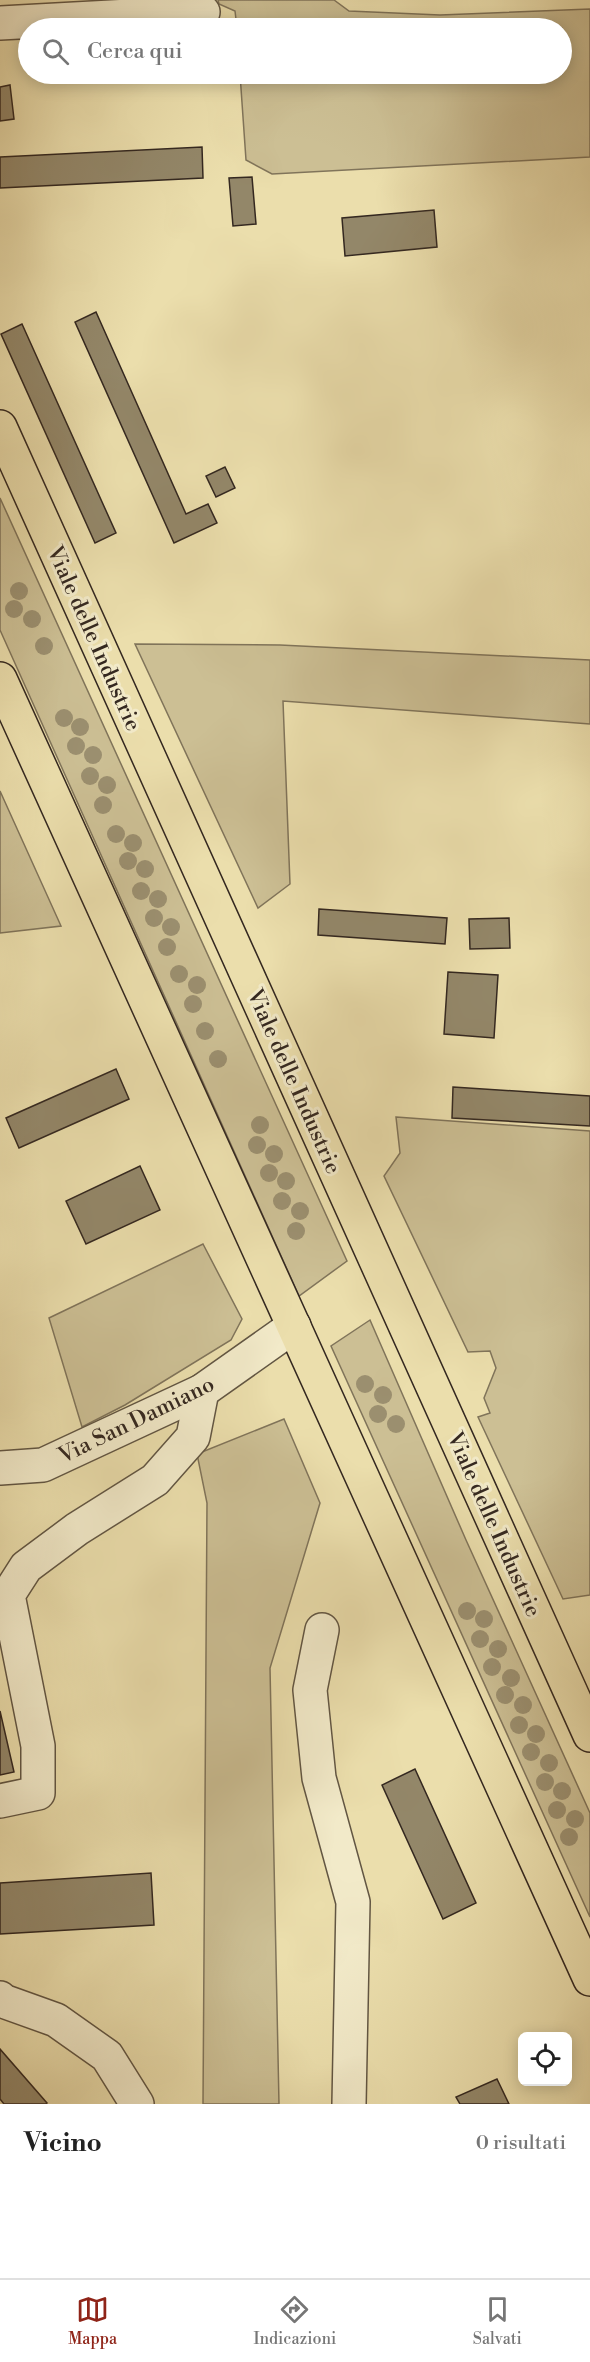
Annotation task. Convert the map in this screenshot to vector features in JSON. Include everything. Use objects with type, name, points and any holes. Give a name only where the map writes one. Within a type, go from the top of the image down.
[{"type":"main road","name":"Viale delle Industrie","points":[[0,427],[590,1735]]},
{"type":"main road","points":[[0,679],[590,1979]]},
{"type":"street","points":[[92,18],[203,12]]},
{"type":"street","points":[[0,23],[18,22]]},
{"type":"street","name":"Via San Damiano","points":[[0,1468],[43,1465],[202,1390],[294,1326]]},
{"type":"street","points":[[0,1801],[38,1793],[38,1746],[8,1595],[26,1567],[76,1529],[155,1480],[193,1437],[202,1390]]},
{"type":"street","points":[[322,1630],[310,1690],[319,1778],[353,1902],[349,2104]]},
{"type":"street","points":[[1,2000],[56,2020],[107,2056],[137,2104]]},
{"type":"shaded area","points":[[218,0],[334,0],[349,11],[440,15],[590,9],[590,157],[272,174],[246,160],[241,84],[572,84],[572,18],[236,18],[235,11],[219,4]]},
{"type":"shaded area","points":[[0,498],[347,1261],[299,1296],[0,630]]},
{"type":"shaded area","points":[[135,644],[280,645],[590,660],[590,724],[283,701],[290,884],[258,908]]},
{"type":"shaded area","points":[[0,791],[61,926],[0,933]]},
{"type":"shaded area","points":[[396,1117],[590,1131],[590,1595],[563,1599],[478,1417],[490,1413],[484,1398],[496,1368],[490,1351],[468,1352],[384,1176],[400,1153]]},
{"type":"shaded area","points":[[203,1244],[242,1319],[231,1340],[125,1405],[82,1427],[49,1318]]},
{"type":"shaded area","points":[[370,1320],[466,1540],[590,1813],[590,1917],[331,1346]]},
{"type":"shaded area","points":[[284,1419],[320,1503],[270,1668],[279,2104],[203,2104],[207,1503],[197,1454]]},
{"type":"building","points":[[10,85],[14,119],[0,121],[0,87]]},
{"type":"building","points":[[202,147],[203,178],[0,188],[0,157]]},
{"type":"building","points":[[252,177],[256,224],[233,226],[229,178]]},
{"type":"building","points":[[434,210],[437,247],[345,256],[342,218]]},
{"type":"building","points":[[96,312],[186,514],[208,504],[217,523],[174,543],[75,322]]},
{"type":"building","points":[[22,324],[116,533],[95,543],[1,334]]},
{"type":"building","points":[[225,467],[235,488],[216,497],[206,476]]},
{"type":"building","points":[[319,909],[447,918],[445,944],[318,935]]},
{"type":"building","points":[[509,918],[510,948],[470,949],[469,919]]},
{"type":"building","points":[[448,972],[498,975],[494,1038],[444,1034]]},
{"type":"building","points":[[116,1069],[129,1099],[19,1148],[6,1118]]},
{"type":"building","points":[[453,1087],[590,1096],[590,1126],[452,1118]]},
{"type":"building","points":[[140,1166],[160,1210],[86,1244],[66,1201]]},
{"type":"building","points":[[0,1711],[14,1772],[0,1775]]},
{"type":"building","points":[[415,1769],[476,1903],[443,1919],[382,1785]]},
{"type":"building","points":[[151,1873],[154,1925],[0,1934],[0,1883]]},
{"type":"building","points":[[0,2049],[46,2104],[4,2104],[0,2099]]},
{"type":"building","points":[[497,2079],[509,2104],[460,2104],[456,2097]]}]
